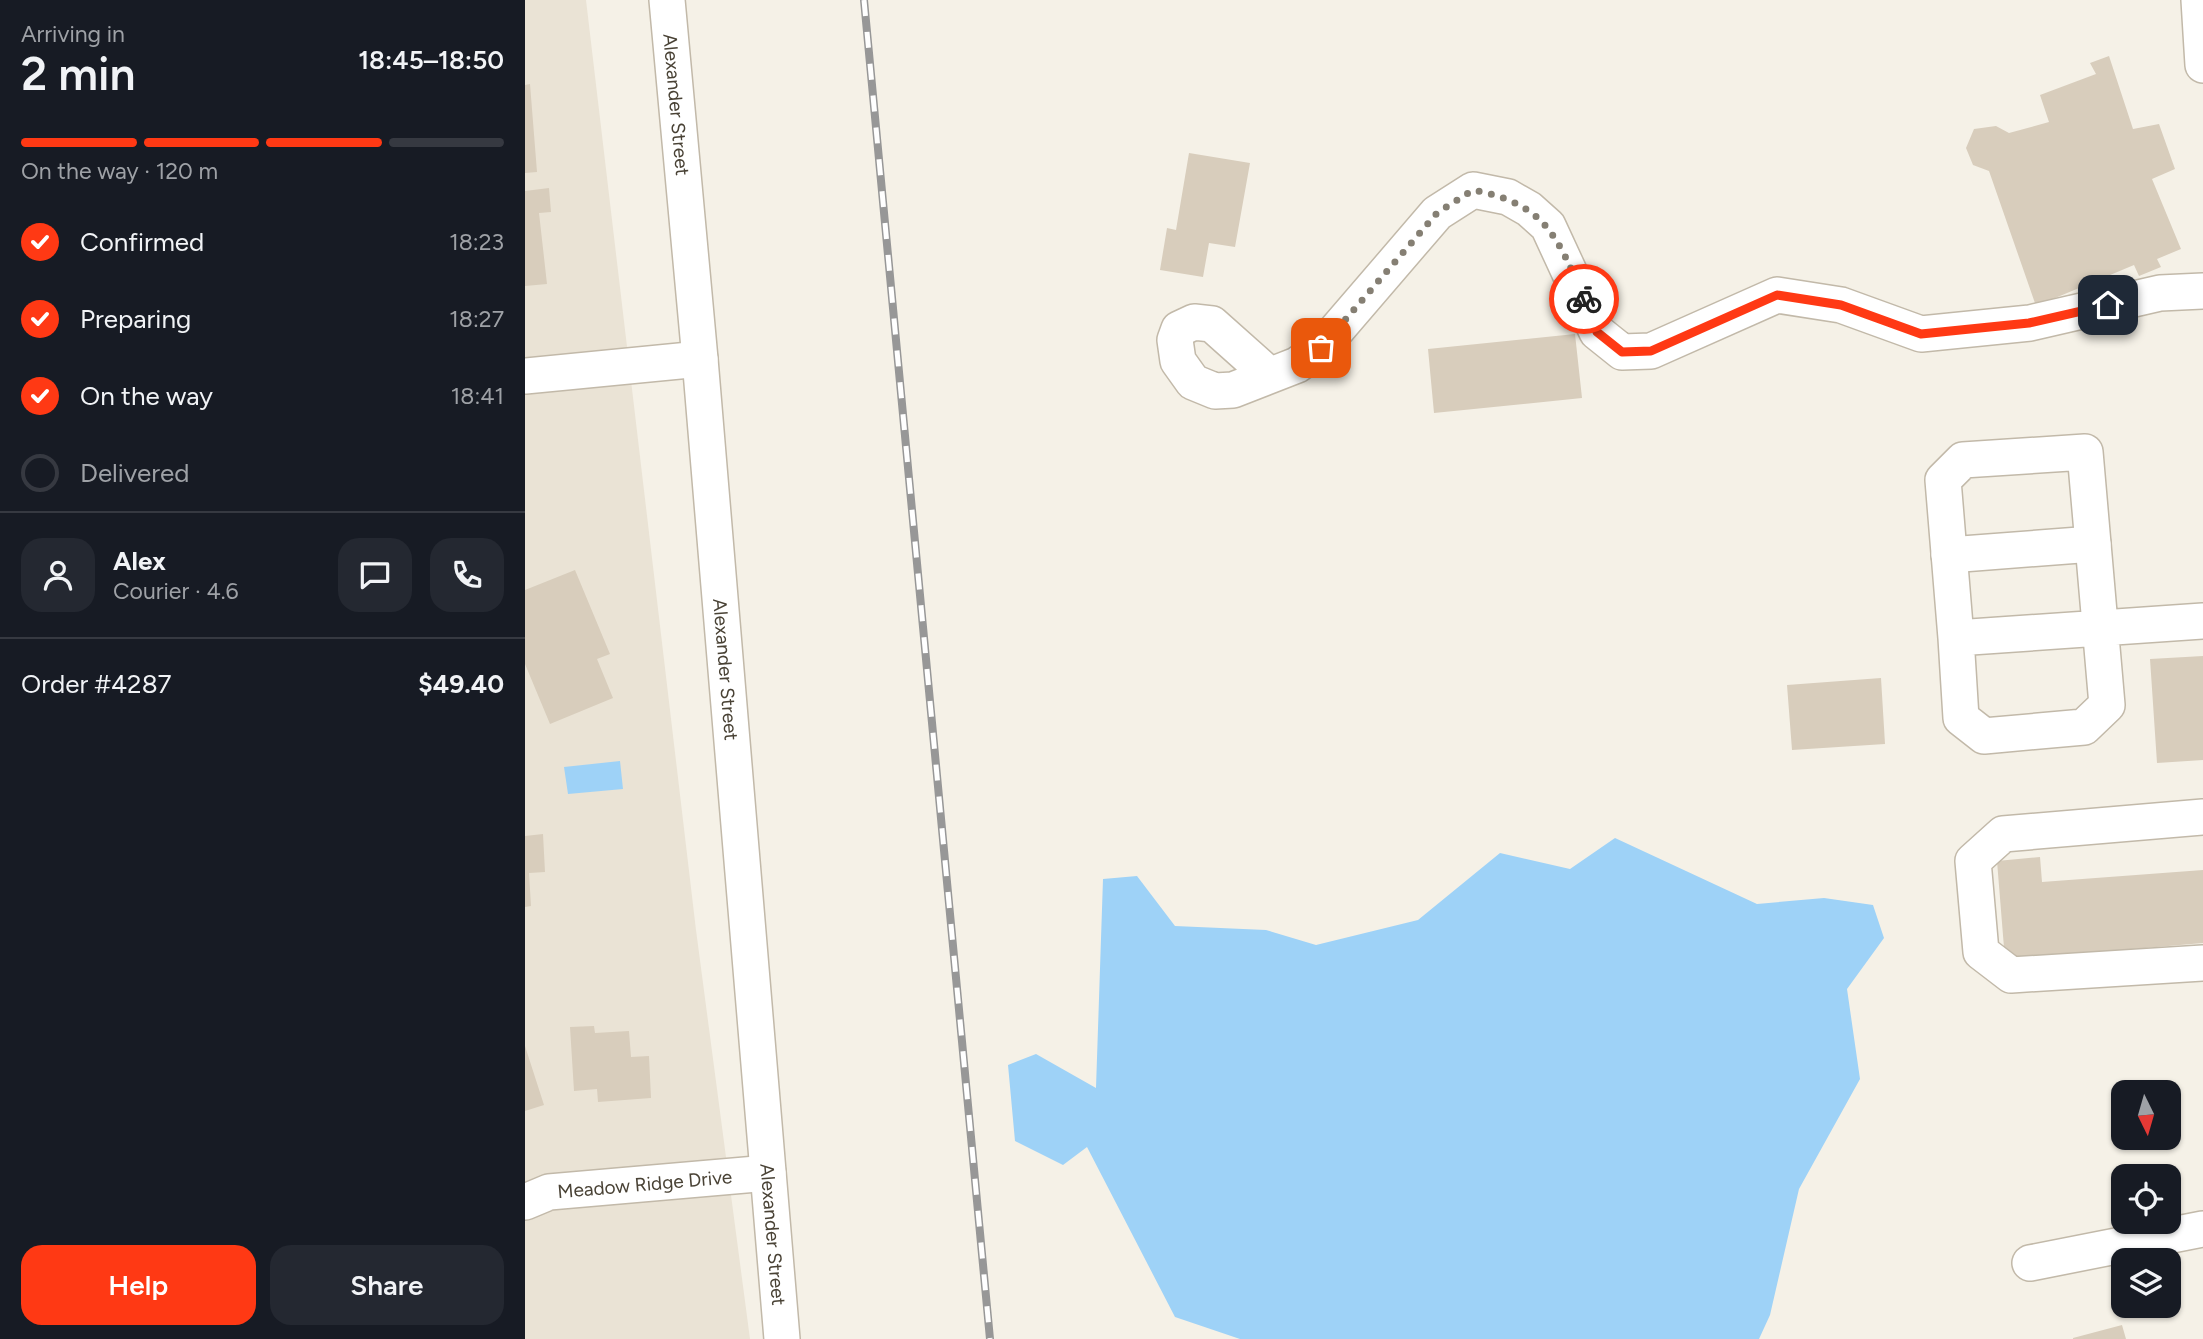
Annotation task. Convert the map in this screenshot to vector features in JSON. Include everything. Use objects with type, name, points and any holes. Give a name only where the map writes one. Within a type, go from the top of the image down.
[{"type":"street","name":"Alexander Street","points":[[667,0],[700,359],[782,1339]]},
{"type":"street","points":[[2200,9],[2203,65]]},
{"type":"street","points":[[1268,374],[1297,365],[1321,348],[1437,213],[1473,190],[1508,197],[1529,209],[1548,226],[1597,332],[1622,352],[1651,351],[1777,295],[1841,305],[1921,334],[2029,323],[2160,293],[2203,291]]},
{"type":"street","points":[[525,376],[700,359]]},
{"type":"street","points":[[2085,452],[2107,705],[2084,727],[1984,736],[1961,718],[1949,555],[1943,480],[1963,460],[2085,452]]},
{"type":"street","points":[[1949,555],[2093,544]]},
{"type":"street","points":[[1956,638],[2203,621]]},
{"type":"street","points":[[2203,817],[2003,834],[1973,862],[1981,952],[2011,975],[2203,963]]},
{"type":"street","name":"Meadow Ridge Drive","points":[[525,1202],[549,1192],[768,1173]]},
{"type":"street","points":[[2030,1263],[2203,1229]]},
{"type":"shaded area","points":[[525,0],[586,0],[696,930],[750,1339],[525,1339]]},
{"type":"water","points":[[620,761],[623,789],[568,794],[564,767]]},
{"type":"water","points":[[1615,838],[1757,904],[1824,898],[1873,905],[1884,938],[1847,989],[1860,1079],[1799,1189],[1770,1315],[1759,1339],[1240,1339],[1175,1317],[1087,1147],[1063,1165],[1015,1141],[1008,1065],[1036,1054],[1096,1088],[1103,879],[1137,876],[1175,926],[1266,930],[1316,945],[1418,920],[1500,853],[1570,869]]},
{"type":"building","points":[[2109,56],[2133,129],[2159,124],[2175,169],[2152,179],[2181,249],[2157,259],[2161,267],[2139,276],[2134,265],[2036,306],[1989,171],[1973,165],[1966,148],[1974,129],[1996,126],[2009,133],[2049,122],[2040,95],[2096,74],[2090,63]]},
{"type":"building","points":[[530,84],[537,172],[525,173],[525,85]]},
{"type":"building","points":[[1189,153],[1250,163],[1235,247],[1209,243],[1203,277],[1160,270],[1167,228],[1176,230]]},
{"type":"building","points":[[549,188],[551,212],[539,213],[547,284],[525,286],[525,191]]},
{"type":"building","points":[[1575,334],[1582,398],[1434,413],[1428,349]]},
{"type":"building","points":[[575,570],[610,654],[597,659],[613,698],[550,724],[525,664],[525,590]]},
{"type":"building","points":[[2203,656],[2203,760],[2157,763],[2150,659]]},
{"type":"building","points":[[1881,678],[1885,744],[1792,750],[1787,685]]},
{"type":"building","points":[[543,834],[545,872],[529,873],[531,906],[525,907],[525,836]]},
{"type":"building","points":[[2040,857],[2042,882],[2203,870],[2203,943],[2005,960],[1997,861]]},
{"type":"building","points":[[594,1026],[595,1033],[629,1031],[631,1057],[649,1056],[651,1098],[598,1102],[597,1089],[574,1091],[570,1027]]},
{"type":"building","points":[[525,1046],[544,1105],[525,1111]]},
{"type":"building","points":[[2122,1325],[2126,1339],[2073,1339],[2073,1338]]},
{"type":"railway","points":[[864,0],[990,1339]]},
{"type":"way so far","points":[[1321,348],[1367,298],[1437,213],[1473,190],[1508,197],[1529,209],[1548,226],[1584,299]]},
{"type":"route","points":[[1584,299],[1597,332],[1622,352],[1651,351],[1777,295],[1841,305],[1921,334],[2029,323],[2108,305]]}]
